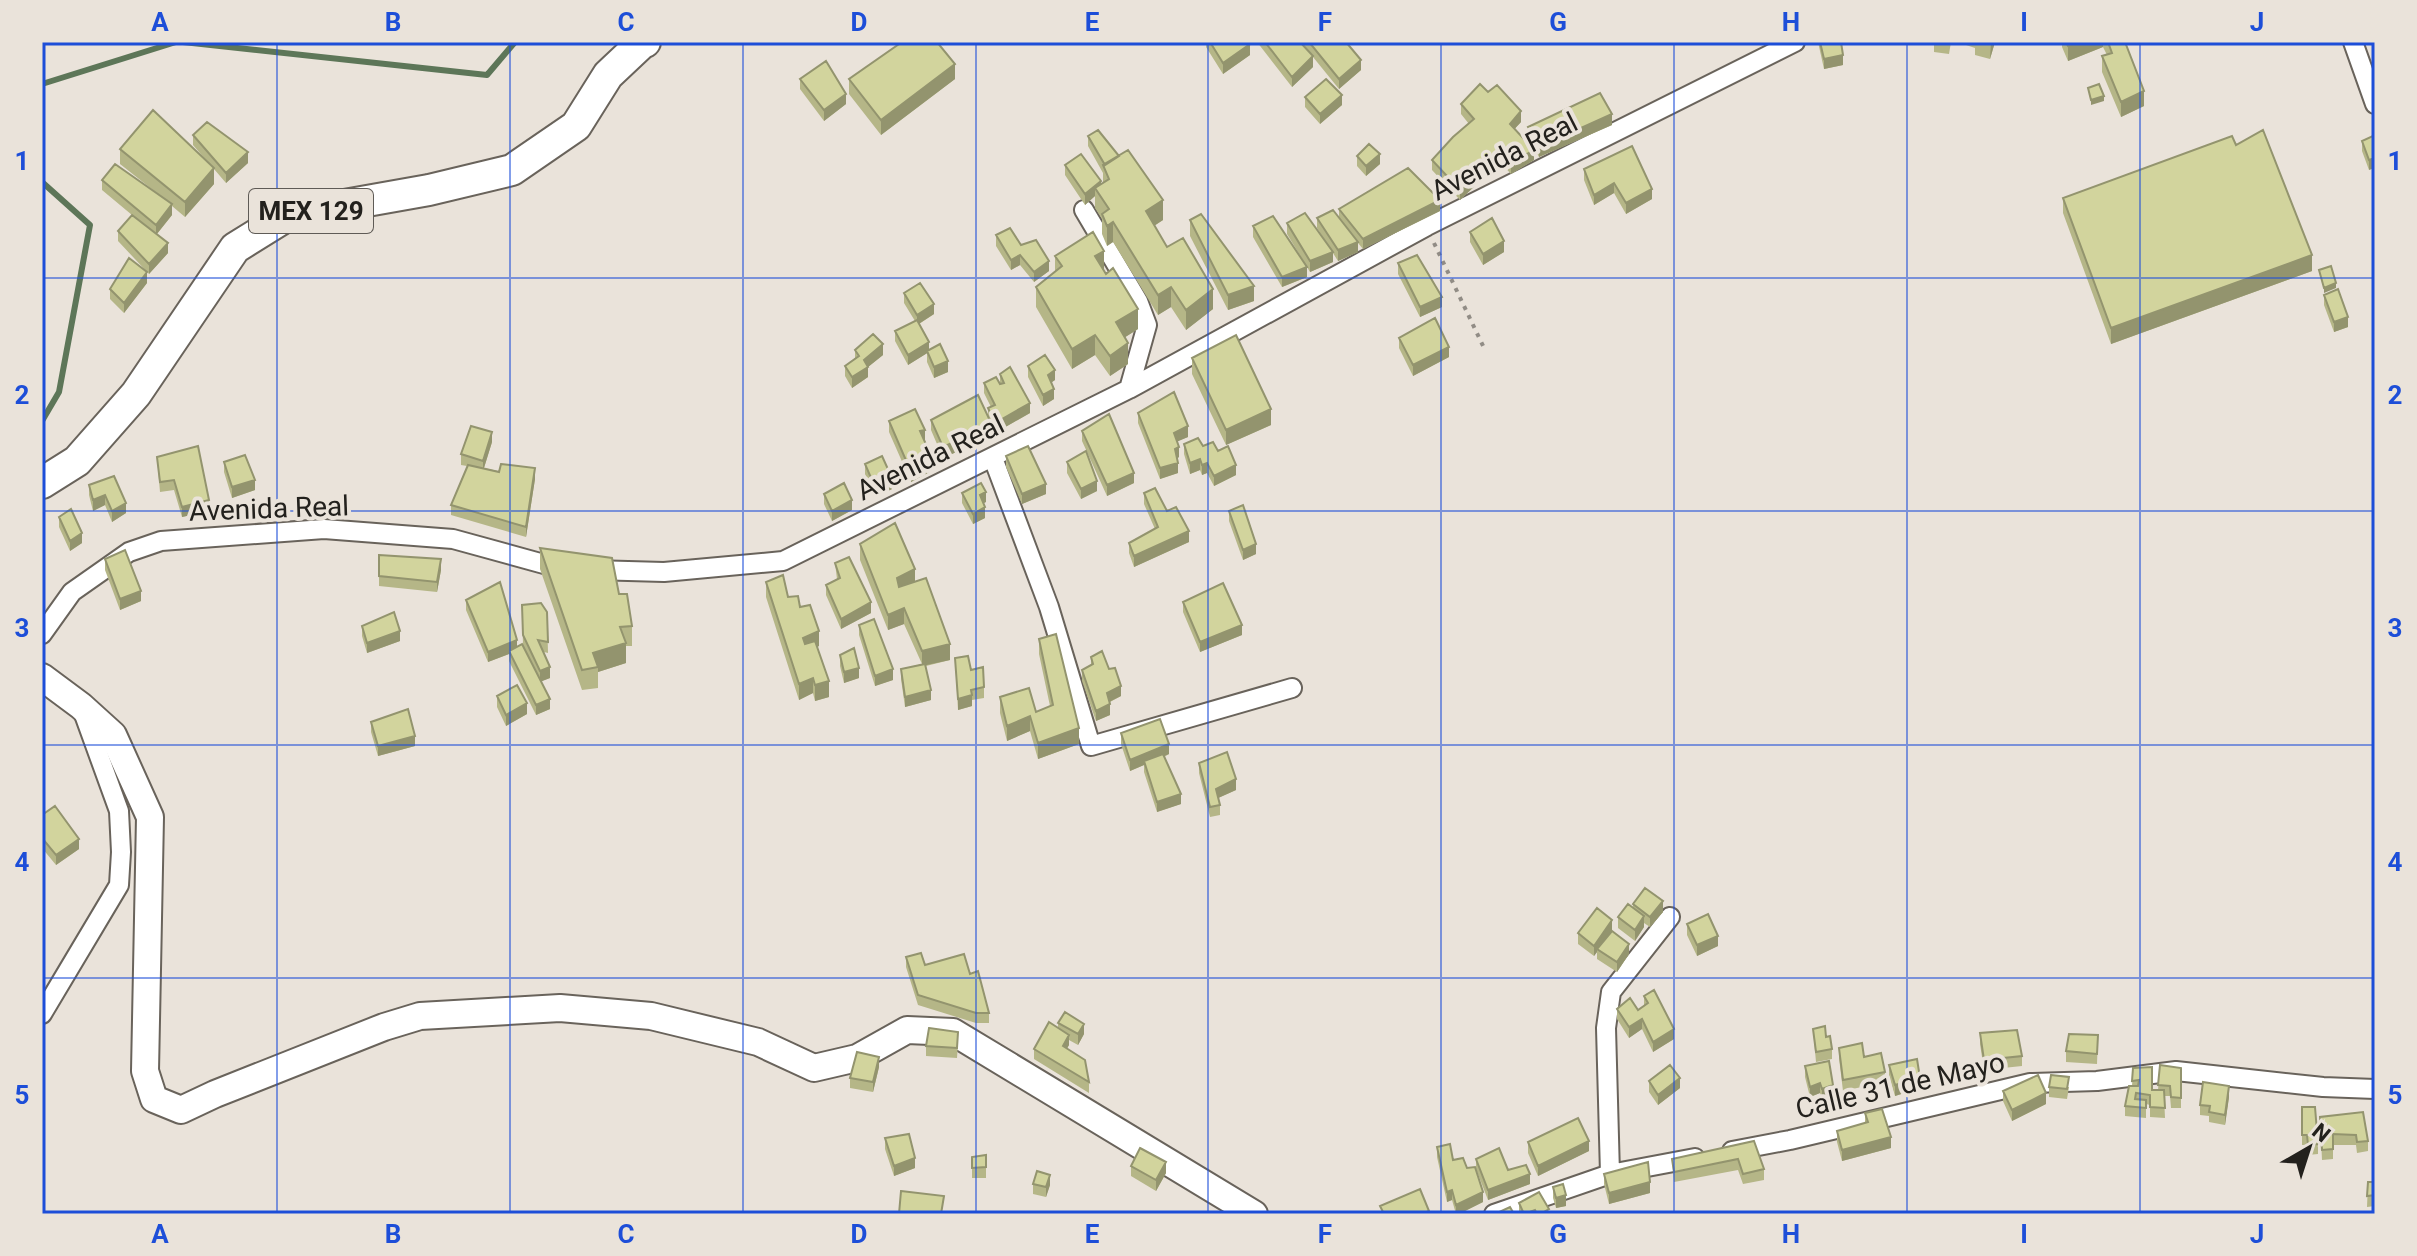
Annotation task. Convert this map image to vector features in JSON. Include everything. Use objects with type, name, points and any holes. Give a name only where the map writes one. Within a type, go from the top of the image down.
[{"type":"main road","name":"MEX 129","points":[[42,483],[77,461],[136,394],[235,248],[288,215],[429,190],[512,170],[576,126],[608,75],[645,42]]},
{"type":"street","name":"Avenida Real","points":[[42,634],[72,592],[129,552],[161,541],[324,529],[453,539],[558,569],[664,572],[783,561],[1129,389],[1427,226],[1795,42]]},
{"type":"street","points":[[2353,42],[2375,104]]},
{"type":"street","points":[[1084,210],[1138,301],[1147,325],[1129,389]]},
{"type":"street","points":[[993,458],[1049,607],[1091,746],[1292,688]]},
{"type":"street","points":[[42,677],[113,735],[150,817],[145,1071],[154,1099],[181,1110],[370,1032],[420,1016],[560,1008],[651,1016],[758,1042],[814,1068],[857,1058],[907,1030],[953,1032],[1254,1214]]},
{"type":"street","points":[[42,1014],[119,885],[119,811],[81,706]]},
{"type":"street","points":[[1610,1174],[1606,1028],[1611,992],[1670,917]]},
{"type":"street","name":"Calle 31 de Mayo","points":[[1494,1214],[1610,1174],[1790,1140],[2030,1083],[2097,1081],[2176,1071],[2323,1087],[2375,1089]]},
{"type":"path","points":[[1427,226],[1485,350]]},
{"type":"building","points":[[902,42],[937,42],[955,64],[881,120],[849,79]]},
{"type":"building","points":[[1210,42],[1248,42],[1250,44],[1223,63]]},
{"type":"building","points":[[1265,42],[1300,42],[1313,56],[1292,77]]},
{"type":"building","points":[[1309,42],[1346,42],[1361,60],[1339,79]]},
{"type":"building","points":[[1820,42],[1841,42],[1843,55],[1824,59]]},
{"type":"building","points":[[2108,42],[2125,42],[2144,91],[2121,102],[2102,56],[2112,53]]},
{"type":"building","points":[[826,61],[846,94],[824,110],[800,79]]},
{"type":"building","points":[[1326,79],[1342,95],[1320,114],[1305,97]]},
{"type":"building","points":[[1480,84],[1488,92],[1497,85],[1521,111],[1510,124],[1534,150],[1511,163],[1500,151],[1460,190],[1432,160],[1474,119],[1461,104]]},
{"type":"building","points":[[2099,84],[2104,96],[2091,100],[2088,88]]},
{"type":"building","points":[[1600,93],[1612,114],[1539,147],[1528,127]]},
{"type":"building","points":[[153,110],[214,168],[185,202],[120,149]]},
{"type":"building","points":[[207,122],[248,152],[226,173],[193,135]]},
{"type":"building","points":[[1098,130],[1119,156],[1105,165],[1088,136]]},
{"type":"building","points":[[2263,130],[2312,255],[2111,328],[2063,198],[2232,136],[2236,145]]},
{"type":"building","points":[[2375,135],[2375,158],[2369,160],[2362,141]]},
{"type":"building","points":[[1369,144],[1380,154],[1366,166],[1357,156]]},
{"type":"building","points":[[1632,146],[1652,189],[1626,203],[1614,183],[1594,195],[1584,169]]},
{"type":"building","points":[[1128,150],[1163,200],[1146,211],[1167,247],[1183,238],[1213,289],[1186,310],[1171,287],[1158,295],[1113,222],[1107,226],[1102,214],[1109,209],[1095,188],[1109,179],[1103,165]]},
{"type":"building","points":[[1081,154],[1101,181],[1085,194],[1065,165]]},
{"type":"building","points":[[115,164],[172,204],[156,225],[102,180]]},
{"type":"building","points":[[1408,168],[1440,200],[1363,239],[1339,209]]},
{"type":"building","points":[[1333,210],[1358,242],[1338,250],[1317,218]]},
{"type":"building","points":[[1305,213],[1333,252],[1310,261],[1287,223]]},
{"type":"building","points":[[1201,214],[1254,286],[1228,295],[1190,220]]},
{"type":"building","points":[[132,215],[168,243],[149,264],[118,231]]},
{"type":"building","points":[[1273,216],[1307,267],[1282,277],[1253,226]]},
{"type":"building","points":[[1492,218],[1504,241],[1483,254],[1470,232]]},
{"type":"building","points":[[1010,228],[1021,245],[1036,240],[1049,261],[1034,272],[1020,255],[1011,260],[996,235]]},
{"type":"building","points":[[1093,232],[1104,251],[1095,256],[1106,274],[1113,268],[1138,309],[1116,322],[1128,343],[1110,356],[1095,335],[1072,349],[1036,287],[1062,266],[1055,256]]},
{"type":"building","points":[[1417,255],[1442,297],[1420,307],[1398,263]]},
{"type":"building","points":[[129,258],[147,272],[124,303],[110,289]]},
{"type":"building","points":[[2331,266],[2336,283],[2324,288],[2319,270]]},
{"type":"building","points":[[920,283],[934,304],[917,315],[904,293]]},
{"type":"building","points":[[2338,289],[2348,317],[2334,322],[2324,295]]},
{"type":"building","points":[[1435,318],[1449,347],[1413,365],[1399,338]]},
{"type":"building","points":[[917,320],[929,342],[908,355],[895,331]]},
{"type":"building","points":[[873,334],[883,344],[864,360],[868,367],[852,377],[845,366],[859,356],[855,350]]},
{"type":"building","points":[[1236,335],[1271,409],[1226,430],[1192,358]]},
{"type":"building","points":[[940,344],[948,361],[934,367],[927,351]]},
{"type":"building","points":[[1045,355],[1055,370],[1048,375],[1054,389],[1043,395],[1028,366]]},
{"type":"building","points":[[1010,367],[1030,403],[995,423],[988,408],[995,405],[984,383],[996,377],[1000,384],[1004,383],[1000,374]]},
{"type":"building","points":[[1174,392],[1188,426],[1174,433],[1179,447],[1175,449],[1178,463],[1160,468],[1138,413]]},
{"type":"building","points":[[978,395],[992,425],[943,447],[931,420]]},
{"type":"building","points":[[915,409],[925,430],[920,431],[933,460],[911,472],[889,421]]},
{"type":"building","points":[[1109,414],[1134,473],[1107,485],[1082,431]]},
{"type":"building","points":[[471,426],[492,432],[483,461],[461,454]]},
{"type":"building","points":[[1198,438],[1203,446],[1213,442],[1218,451],[1228,446],[1236,465],[1214,476],[1207,463],[1202,465],[1200,459],[1190,463],[1184,444]]},
{"type":"building","points":[[198,446],[209,500],[182,507],[174,480],[160,482],[157,457]]},
{"type":"building","points":[[1028,446],[1046,484],[1022,494],[1006,456]]},
{"type":"building","points":[[1086,451],[1097,481],[1081,489],[1067,462]]},
{"type":"building","points":[[245,455],[255,480],[232,487],[224,462]]},
{"type":"building","points":[[882,456],[892,478],[875,487],[865,464]]},
{"type":"building","points":[[501,464],[535,468],[526,527],[451,505],[468,465],[499,472]]},
{"type":"building","points":[[114,476],[126,503],[112,511],[105,495],[93,500],[89,485]]},
{"type":"building","points":[[844,483],[852,500],[832,511],[824,494]]},
{"type":"building","points":[[981,483],[986,492],[980,495],[985,507],[973,514],[962,493]]},
{"type":"building","points":[[1155,488],[1167,511],[1176,507],[1189,531],[1134,556],[1129,543],[1158,527],[1144,493]]},
{"type":"building","points":[[1243,505],[1256,544],[1243,550],[1229,511]]},
{"type":"building","points":[[71,509],[82,533],[70,541],[59,517]]},
{"type":"building","points":[[895,523],[915,569],[897,578],[899,587],[926,578],[950,644],[922,651],[904,608],[888,615],[860,544]]},
{"type":"building","points":[[540,548],[612,558],[619,594],[627,594],[632,626],[620,627],[626,643],[593,653],[598,667],[582,670]]},
{"type":"building","points":[[125,550],[141,591],[120,599],[105,559]]},
{"type":"building","points":[[379,555],[441,559],[437,582],[379,576]]},
{"type":"building","points":[[849,557],[871,602],[841,619],[826,585],[840,578],[835,563]]},
{"type":"building","points":[[783,575],[788,597],[798,596],[800,607],[810,605],[819,631],[803,638],[805,644],[815,641],[829,681],[815,685],[813,678],[799,684],[766,582]]},
{"type":"building","points":[[500,582],[517,640],[488,652],[466,600]]},
{"type":"building","points":[[1223,583],[1242,625],[1200,642],[1183,602]]},
{"type":"building","points":[[541,603],[547,612],[548,642],[538,640],[550,667],[540,671],[523,635],[522,605]]},
{"type":"building","points":[[394,612],[400,631],[367,643],[362,626]]},
{"type":"building","points":[[874,619],[893,669],[875,676],[859,625]]},
{"type":"building","points":[[1056,634],[1079,728],[1038,743],[1030,716],[1007,726],[1000,697],[1029,688],[1036,712],[1053,705],[1039,639]]},
{"type":"building","points":[[522,644],[550,699],[536,705],[509,651]]},
{"type":"building","points":[[854,648],[859,668],[844,672],[840,655]]},
{"type":"building","points":[[1102,651],[1109,669],[1115,668],[1121,686],[1107,693],[1110,704],[1096,711],[1082,670],[1093,664],[1091,657]]},
{"type":"building","points":[[968,656],[971,670],[983,667],[984,687],[971,690],[972,695],[958,699],[955,658]]},
{"type":"building","points":[[925,664],[931,690],[905,697],[901,669]]},
{"type":"building","points":[[517,685],[527,703],[506,715],[497,696]]},
{"type":"building","points":[[408,709],[415,736],[378,746],[371,722]]},
{"type":"building","points":[[1160,719],[1169,744],[1130,760],[1121,733]]},
{"type":"building","points":[[1227,752],[1236,779],[1216,789],[1220,805],[1210,807],[1199,763]]},
{"type":"building","points":[[1163,754],[1181,794],[1157,802],[1144,761]]},
{"type":"building","points":[[55,806],[79,839],[56,855],[42,838],[42,815]]},
{"type":"building","points":[[1645,888],[1663,901],[1650,917],[1633,904]]},
{"type":"building","points":[[1628,904],[1644,916],[1635,930],[1618,917]]},
{"type":"building","points":[[1597,908],[1612,920],[1594,946],[1578,933]]},
{"type":"building","points":[[1708,914],[1718,936],[1697,945],[1687,924]]},
{"type":"building","points":[[1612,931],[1629,944],[1617,962],[1597,949]]},
{"type":"building","points":[[921,953],[925,965],[964,954],[970,974],[978,971],[989,1013],[976,1013],[918,995],[906,957]]},
{"type":"building","points":[[1654,990],[1674,1029],[1653,1042],[1642,1019],[1629,1027],[1617,1009],[1630,998],[1638,1010],[1648,1003],[1644,996]]},
{"type":"building","points":[[1065,1012],[1084,1024],[1078,1034],[1058,1023]]},
{"type":"building","points":[[1049,1022],[1069,1035],[1063,1046],[1085,1060],[1089,1082],[1034,1049]]},
{"type":"building","points":[[1825,1026],[1832,1049],[1816,1052],[1813,1029]]},
{"type":"building","points":[[929,1028],[958,1032],[957,1048],[926,1046]]},
{"type":"building","points":[[2017,1030],[2022,1056],[1984,1060],[1980,1033]]},
{"type":"building","points":[[2069,1034],[2098,1035],[2097,1054],[2066,1051]]},
{"type":"building","points":[[1862,1043],[1864,1057],[1881,1053],[1885,1072],[1843,1080],[1839,1048]]},
{"type":"building","points":[[857,1052],[879,1057],[873,1082],[850,1078]]},
{"type":"building","points":[[1917,1059],[1920,1078],[1895,1085],[1889,1065]]},
{"type":"building","points":[[1829,1061],[1833,1085],[1822,1089],[1820,1083],[1810,1087],[1805,1066]]},
{"type":"building","points":[[1670,1065],[1680,1078],[1658,1095],[1649,1081]]},
{"type":"building","points":[[2160,1065],[2181,1068],[2181,1098],[2171,1097],[2170,1086],[2158,1085]]},
{"type":"building","points":[[2152,1067],[2152,1090],[2164,1090],[2165,1108],[2150,1107],[2150,1095],[2136,1093],[2135,1099],[2146,1100],[2146,1108],[2125,1106],[2129,1086],[2138,1086],[2139,1080],[2132,1081],[2133,1068]]},
{"type":"building","points":[[2038,1075],[2046,1093],[2012,1110],[2003,1091]]},
{"type":"building","points":[[2051,1075],[2069,1077],[2067,1089],[2049,1087]]},
{"type":"building","points":[[2203,1082],[2229,1086],[2225,1115],[2209,1112],[2210,1106],[2200,1105]]},
{"type":"building","points":[[2302,1107],[2315,1107],[2318,1144],[2308,1145],[2307,1135],[2302,1135]]},
{"type":"building","points":[[1882,1109],[1891,1137],[1842,1150],[1837,1131],[1868,1122],[1865,1113]]},
{"type":"building","points":[[2363,1112],[2368,1141],[2357,1142],[2356,1135],[2333,1134],[2333,1149],[2322,1150],[2320,1117]]},
{"type":"building","points":[[1578,1118],[1589,1141],[1538,1166],[1528,1142]]},
{"type":"building","points":[[909,1134],[915,1158],[894,1166],[885,1138]]},
{"type":"building","points":[[1754,1141],[1764,1169],[1743,1174],[1738,1159],[1674,1172],[1672,1159]]},
{"type":"building","points":[[1450,1144],[1453,1160],[1463,1158],[1467,1168],[1475,1167],[1483,1192],[1456,1205],[1452,1190],[1447,1192],[1437,1147]]},
{"type":"building","points":[[1140,1148],[1166,1162],[1156,1180],[1131,1166]]},
{"type":"building","points":[[1499,1148],[1508,1170],[1526,1165],[1530,1174],[1488,1190],[1476,1159]]},
{"type":"building","points":[[986,1155],[986,1167],[972,1168],[972,1157]]},
{"type":"building","points":[[1648,1162],[1650,1182],[1609,1193],[1604,1174]]},
{"type":"building","points":[[1037,1171],[1050,1175],[1046,1187],[1033,1184]]},
{"type":"building","points":[[2368,1182],[2375,1182],[2375,1195],[2367,1196]]},
{"type":"building","points":[[1563,1184],[1566,1195],[1556,1198],[1553,1187]]},
{"type":"building","points":[[1420,1189],[1429,1211],[1422,1214],[1384,1214],[1380,1206]]},
{"type":"building","points":[[901,1191],[944,1196],[941,1214],[899,1214]]},
{"type":"building","points":[[1539,1192],[1549,1209],[1540,1214],[1535,1210],[1524,1214],[1519,1203]]},
{"type":"building","points":[[1510,1207],[1514,1214],[1495,1214]]},
{"type":"waterway","points":[[42,84],[176,42]]},
{"type":"waterway","points":[[183,42],[487,75],[515,42]]},
{"type":"waterway","points":[[42,182],[90,225],[59,392],[42,421]]}]
